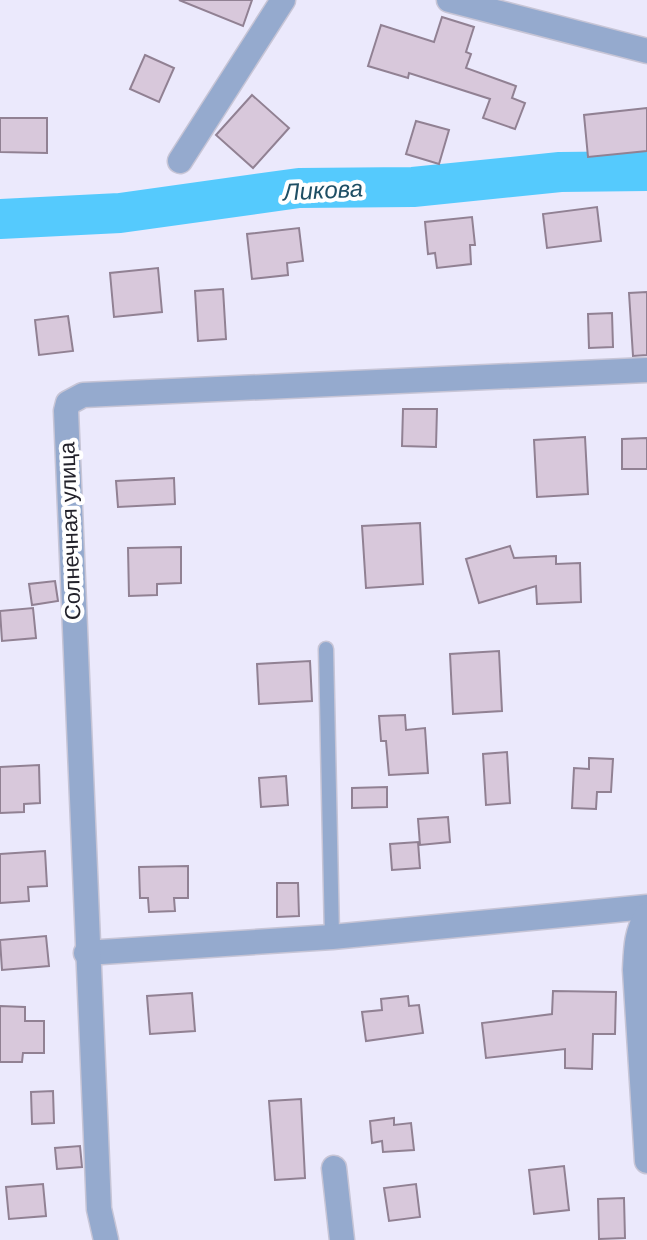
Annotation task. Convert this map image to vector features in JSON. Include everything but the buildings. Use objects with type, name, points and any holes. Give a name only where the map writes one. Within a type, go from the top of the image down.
[{"type":"street","points":[[180,161],[283,0]]},
{"type":"street","points":[[449,0],[647,51]]},
{"type":"street","name":"Солнечная улица","points":[[106,1240],[99,1209],[86,953],[68,403],[83,395],[647,370]]},
{"type":"street","points":[[86,953],[332,937],[647,907]]},
{"type":"street","points":[[647,915],[636,945],[635,970],[647,1161]]},
{"type":"street","points":[[334,1168],[342,1240]]},
{"type":"lane","points":[[326,649],[332,937]]},
{"type":"waterway","name":"Ликова","points":[[0,219],[120,213],[299,188],[413,187],[560,172],[647,171]]}]
